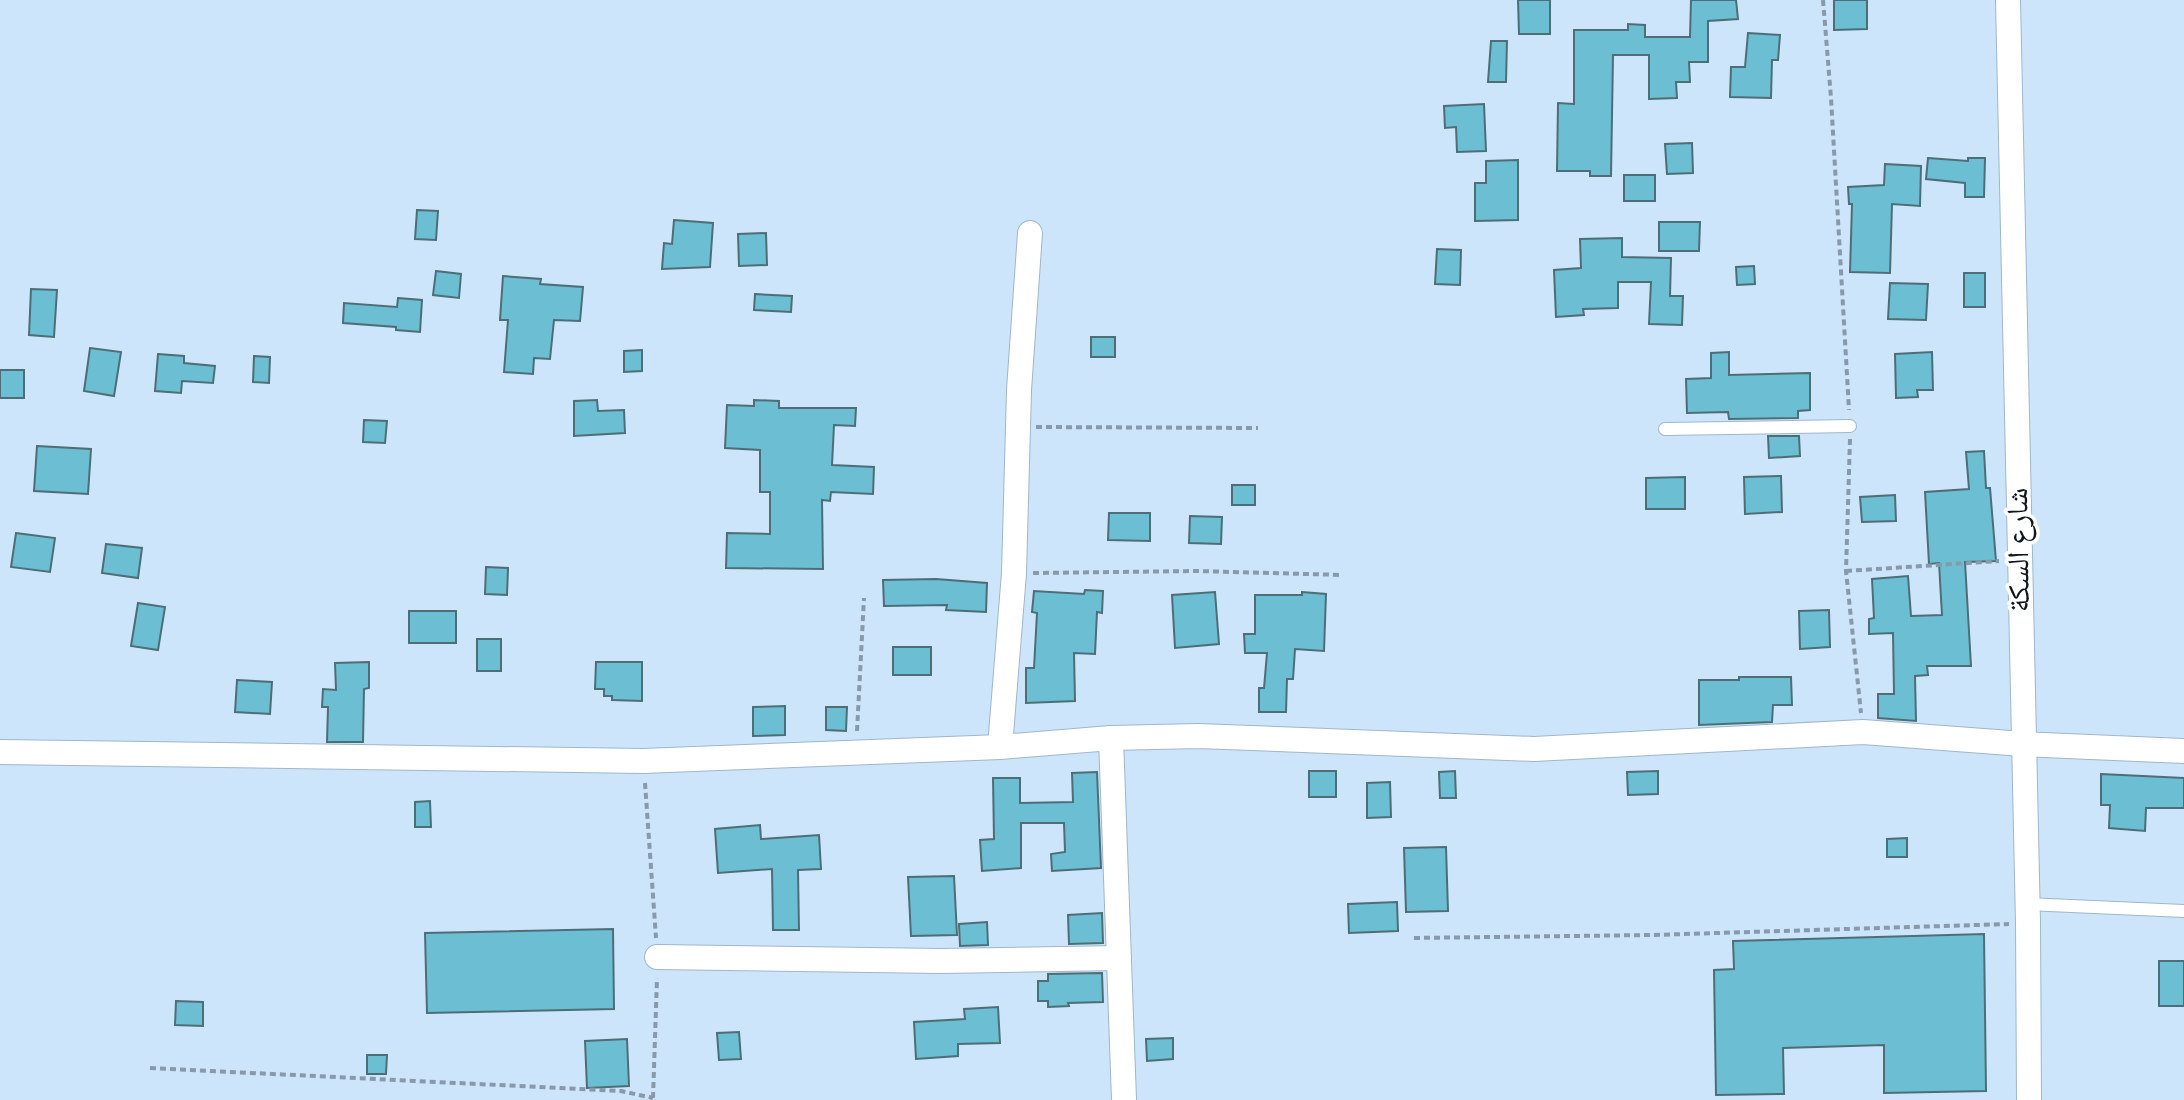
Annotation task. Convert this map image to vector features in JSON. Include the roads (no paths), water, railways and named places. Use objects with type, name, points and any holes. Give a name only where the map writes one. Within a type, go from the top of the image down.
[{"type":"street","name":"شارع السكة","points":[[2008,0],[2029,1100]]},
{"type":"street","points":[[1000,747],[1014,573],[1018,427],[1030,233]]},
{"type":"street","points":[[0,752],[643,761],[1000,747],[1111,738],[1198,736],[1534,749],[1863,732],[2023,744],[2184,751]]},
{"type":"street","points":[[1111,738],[1124,1100]]},
{"type":"street","points":[[657,957],[941,961],[1119,958]]},
{"type":"lane","points":[[1665,429],[1850,426]]},
{"type":"lane","points":[[2027,914],[2184,911]]}]
